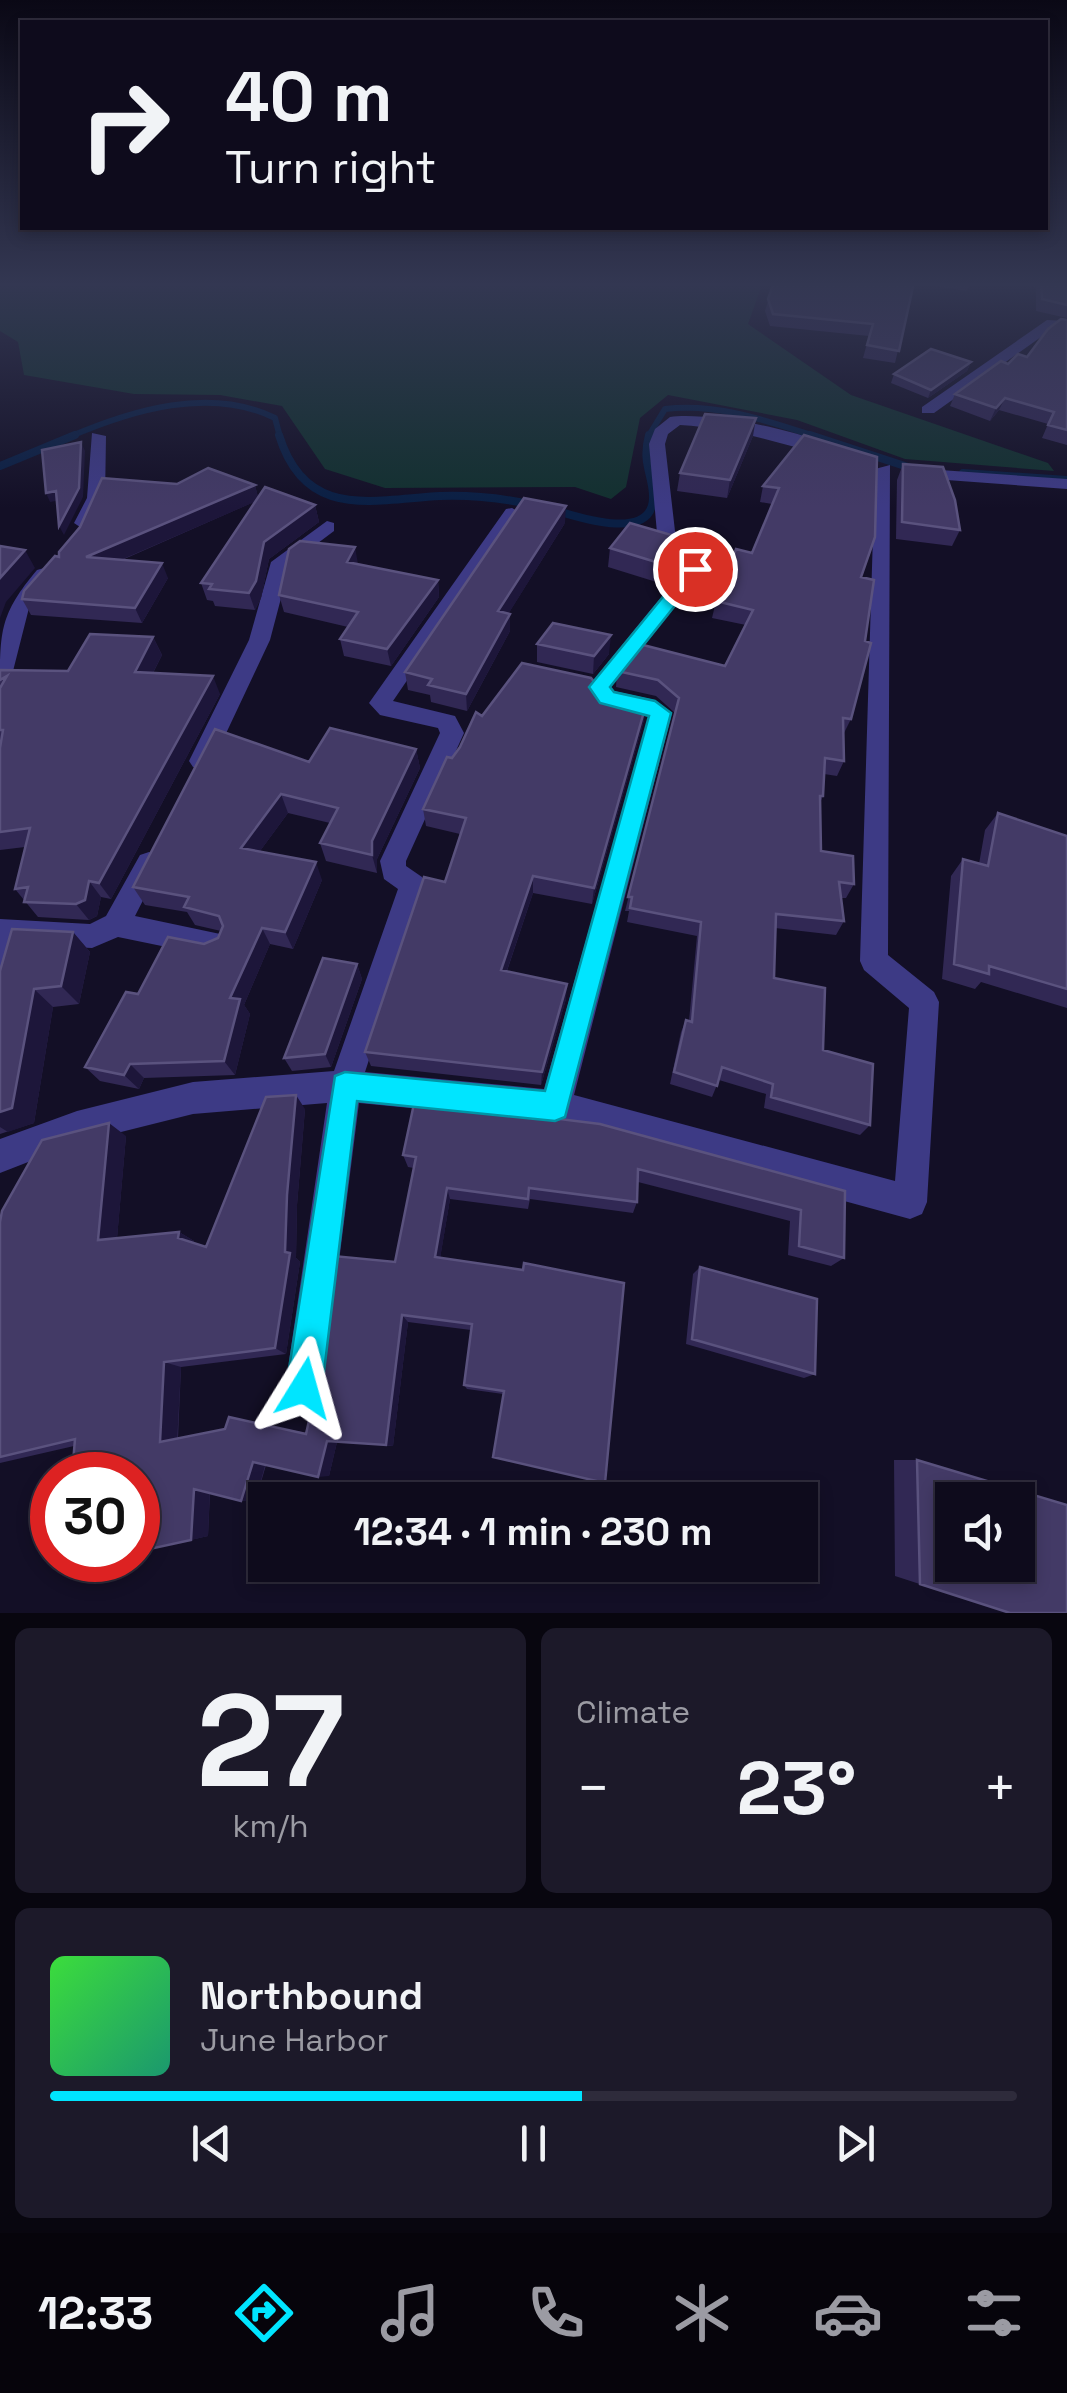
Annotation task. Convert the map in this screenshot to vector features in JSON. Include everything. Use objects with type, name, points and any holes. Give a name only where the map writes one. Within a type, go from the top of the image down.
[{"type":"street","points":[[928,410],[1003,357]]},
{"type":"street","points":[[555,1106],[660,713],[647,706],[607,698],[590,685],[695,569],[694,559],[666,533],[657,444],[668,425],[676,420],[766,428],[856,461]]},
{"type":"street","points":[[76,536],[96,498],[98,436]]},
{"type":"street","points":[[0,1156],[77,1127],[193,1098],[345,1086],[555,1106],[910,1202],[924,1002],[874,961],[879,468],[1067,484]]},
{"type":"street","points":[[304,1388],[345,1086],[413,884],[394,870],[393,860],[452,733],[447,722],[380,704],[512,513]]},
{"type":"street","points":[[189,785],[252,663],[275,598],[281,562],[327,527]]},
{"type":"street","points":[[0,680],[20,603],[54,563]]},
{"type":"street","points":[[116,925],[162,838]]},
{"type":"street","points":[[0,932],[92,936],[116,925],[215,944]]},
{"type":"street","points":[[0,953],[5,969],[0,1004]]},
{"type":"green space","points":[[21,357],[796,357],[851,395],[1048,463],[1054,471],[905,459],[797,420],[668,395],[640,418],[626,487],[611,499],[575,487],[385,488],[325,469],[282,406],[220,395],[134,394],[24,375]]},
{"type":"building","points":[[919,357],[956,357],[971,362],[931,390],[894,374]]},
{"type":"building","points":[[1015,357],[1067,357],[1067,430],[1048,425],[1054,412],[1005,398],[996,408],[955,394],[1001,361],[1008,364]]},
{"type":"building","points":[[705,414],[756,418],[730,480],[680,473]]},
{"type":"building","points":[[804,435],[877,457],[875,537],[861,577],[874,580],[865,641],[871,643],[851,719],[843,718],[844,761],[825,758],[820,796],[821,851],[853,856],[854,884],[839,882],[844,921],[776,914],[774,978],[825,988],[823,1050],[873,1064],[870,1125],[771,1097],[773,1084],[722,1067],[717,1086],[674,1072],[686,1020],[692,1022],[701,922],[630,908],[632,897],[628,897],[679,698],[658,680],[617,671],[639,644],[725,666],[753,610],[716,601],[736,549],[752,553],[779,488],[763,486]]},
{"type":"building","points":[[81,442],[79,488],[59,526],[56,491],[46,493],[42,450]]},
{"type":"building","points":[[903,464],[943,467],[960,530],[902,522]]},
{"type":"building","points":[[208,468],[255,485],[86,557],[162,563],[135,608],[22,599],[24,591],[55,556],[59,557],[80,527],[102,478],[177,484]]},
{"type":"building","points":[[265,487],[315,505],[264,542],[256,581],[249,593],[209,589],[212,584],[201,583]]},
{"type":"building","points":[[524,498],[566,506],[498,611],[510,614],[466,694],[428,685],[432,679],[405,672]]},
{"type":"building","points":[[630,523],[675,536],[684,549],[669,566],[610,548]]},
{"type":"building","points":[[300,541],[355,547],[347,562],[438,580],[387,649],[340,639],[358,612],[279,595],[289,549]]},
{"type":"building","points":[[0,546],[25,550],[0,578]]},
{"type":"building","points":[[553,623],[611,635],[594,656],[537,644]]},
{"type":"building","points":[[90,634],[153,637],[135,672],[213,676],[99,883],[89,881],[85,900],[76,904],[24,902],[28,887],[15,889],[30,828],[0,832],[0,688],[7,676],[0,680],[0,670],[68,671]]},
{"type":"building","points":[[522,663],[591,678],[600,689],[647,701],[594,888],[533,876],[501,970],[567,984],[542,1072],[365,1052],[424,877],[445,882],[466,818],[423,809],[447,757],[452,758],[460,747],[476,712],[482,716]]},
{"type":"building","points":[[330,728],[416,749],[372,841],[372,855],[320,843],[338,808],[281,794],[241,848],[316,862],[285,932],[262,928],[230,998],[240,999],[224,1061],[130,1064],[124,1075],[85,1067],[126,992],[138,994],[168,937],[204,944],[218,938],[223,926],[219,916],[184,907],[189,897],[133,887],[215,729],[309,762]]},
{"type":"building","points":[[998,813],[1067,836],[1067,989],[989,966],[989,974],[954,964],[963,859],[988,866]]},
{"type":"building","points":[[12,929],[73,932],[61,986],[34,989],[12,1108],[0,1112],[0,971]]},
{"type":"building","points":[[323,958],[357,964],[325,1054],[284,1058]]},
{"type":"building","points":[[296,1095],[287,1195],[285,1252],[290,1253],[275,1348],[164,1362],[160,1442],[225,1429],[229,1417],[306,1434],[317,1385],[334,1256],[395,1262],[416,1157],[403,1155],[415,1099],[544,1111],[543,1117],[600,1124],[845,1191],[844,1258],[799,1246],[801,1210],[638,1169],[637,1202],[529,1188],[528,1199],[447,1188],[435,1257],[523,1270],[524,1263],[624,1283],[605,1482],[493,1457],[504,1391],[464,1385],[472,1324],[402,1315],[386,1445],[327,1441],[318,1477],[253,1462],[241,1501],[194,1489],[191,1540],[160,1547],[160,1452],[74,1452],[75,1439],[0,1457],[2,1211],[42,1140],[109,1123],[98,1240],[179,1232],[178,1238],[206,1247],[266,1097]]},
{"type":"building","points":[[700,1267],[817,1299],[815,1374],[692,1339]]},
{"type":"building","points":[[917,1460],[990,1482],[935,1482],[935,1582],[1035,1582],[1035,1495],[1067,1505],[1067,1613],[1010,1613],[920,1584]]},
{"type":"waterway","points":[[69,437],[145,411],[198,403],[250,409],[275,418],[280,437]]},
{"type":"waterway","points":[[649,435],[665,409],[685,408],[742,415],[817,437]]},
{"type":"waterway","points":[[0,466],[75,435]]},
{"type":"waterway","points":[[279,435],[305,481],[323,493],[343,499],[463,496],[533,505]]},
{"type":"waterway","points":[[554,510],[612,523],[640,520],[649,512],[653,499],[646,454],[649,435]]},
{"type":"waterway","points":[[810,435],[911,468]]},
{"type":"waterway","points":[[963,473],[1067,480]]},
{"type":"route","points":[[304,1388],[345,1086],[555,1106],[660,713],[647,706],[607,698],[599,687],[695,569]]}]
